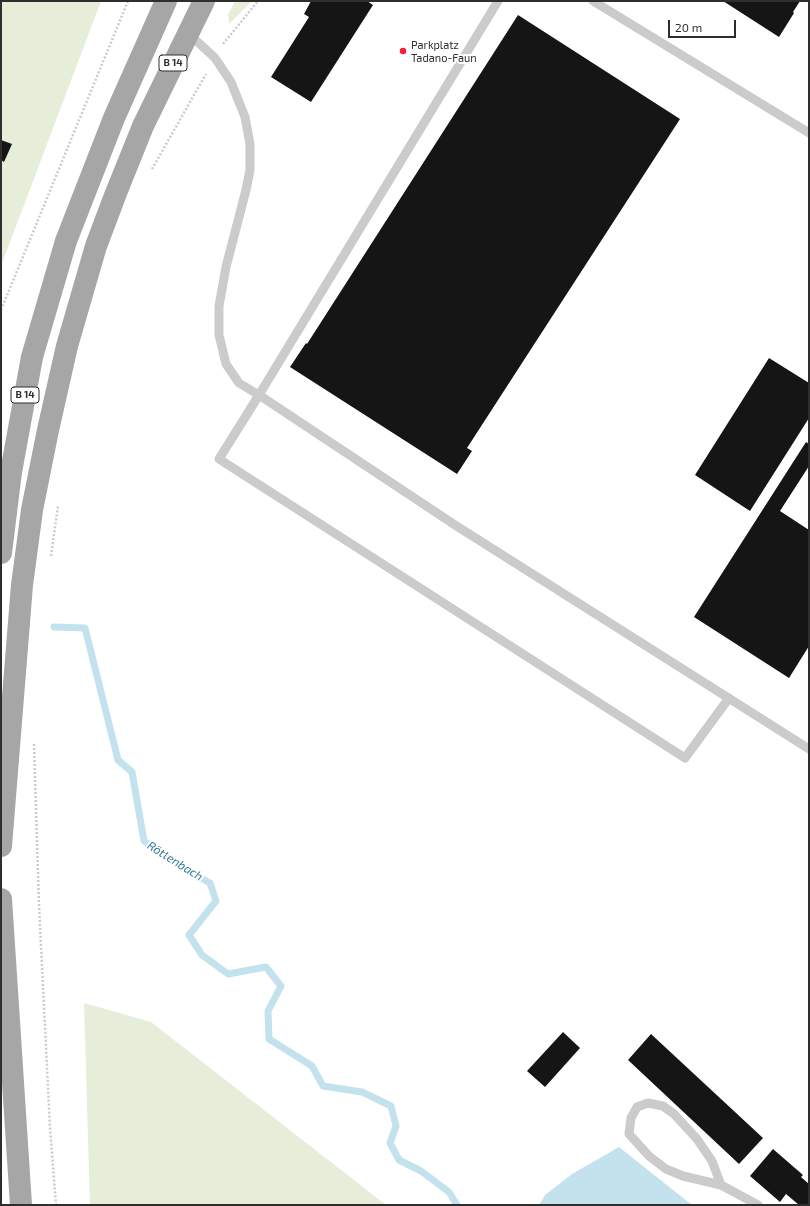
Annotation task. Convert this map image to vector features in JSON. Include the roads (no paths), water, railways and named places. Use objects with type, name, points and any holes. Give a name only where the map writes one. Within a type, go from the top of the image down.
[{"type":"main road","name":"B 14","points":[[1,553],[11,472],[32,357],[66,240],[114,118],[166,1]]},
{"type":"main road","name":"B 14","points":[[1,846],[22,585],[32,510],[67,346],[82,292],[116,193],[143,126],[204,1]]},
{"type":"main road","points":[[1,899],[21,1205]]},
{"type":"lane","points":[[498,1],[259,395],[219,458],[685,758],[729,698]]},
{"type":"lane","points":[[593,1],[809,133]]},
{"type":"lane","points":[[188,34],[215,58],[231,82],[245,117],[250,144],[250,170],[226,267],[220,306],[219,335],[226,364],[238,383],[259,395],[462,529],[809,749]]},
{"type":"lane","points":[[721,1185],[712,1161],[697,1139],[674,1114],[663,1106],[648,1103],[637,1107],[631,1118],[629,1134],[649,1156],[666,1169],[683,1176],[721,1185],[758,1205]]},
{"type":"water","points":[[619,1147],[692,1205],[539,1205],[545,1195],[572,1174]]},
{"type":"waterway","name":"Röttenbach","points":[[54,627],[85,628],[118,760],[132,772],[144,841],[176,864],[210,883],[216,901],[189,935],[202,955],[228,974],[266,967],[281,986],[268,1011],[269,1039],[312,1066],[323,1086],[362,1092],[391,1106],[396,1126],[390,1143],[399,1160],[421,1171],[449,1192],[457,1205]]},
{"type":"place","name":"Parkplatz Tadano-Faun","points":[[403,51]]}]
